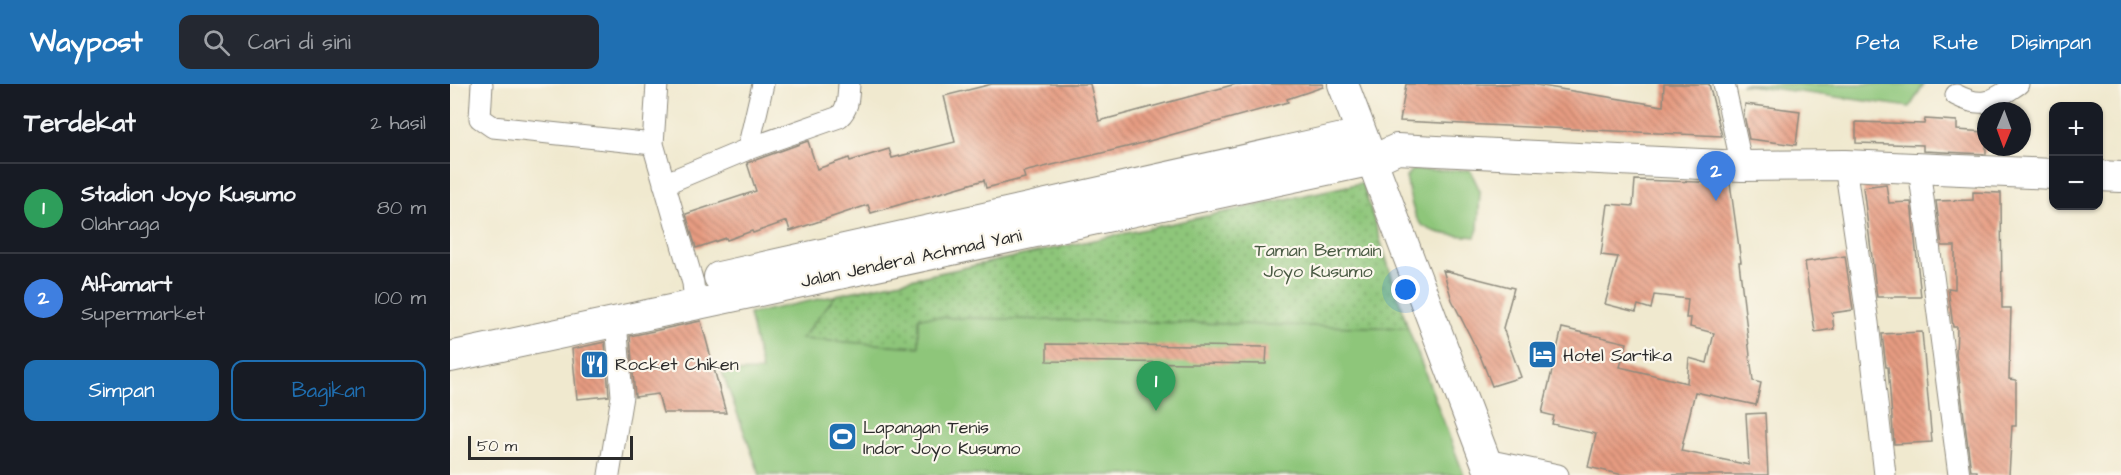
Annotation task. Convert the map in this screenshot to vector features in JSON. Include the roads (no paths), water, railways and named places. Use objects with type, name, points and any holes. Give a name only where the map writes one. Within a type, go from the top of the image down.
[{"type":"main road","points":[[1343,84],[1377,147],[1489,468]]},
{"type":"main road","name":"Jalan Jenderal Achmad Yani","points":[[450,339],[694,293],[1377,147],[1742,166],[1845,165],[2049,174]]},
{"type":"main road","points":[[2103,176],[2121,177]]},
{"type":"main road","name":"Jalan Jenderal Achmad Yani","points":[[450,357],[616,321],[694,293]]},
{"type":"street","points":[[482,84],[480,118],[493,127],[653,144]]},
{"type":"street","points":[[657,84],[653,144],[694,293]]},
{"type":"street","points":[[748,149],[763,84]]},
{"type":"street","points":[[664,184],[748,149],[839,117],[845,112],[849,84]]},
{"type":"street","points":[[1724,84],[1742,166]]},
{"type":"street","points":[[1956,95],[1971,103],[1980,104],[1988,102],[2018,84]]},
{"type":"street","points":[[1845,165],[1868,323],[1885,475]]},
{"type":"street","points":[[1919,168],[1959,475]]},
{"type":"street","points":[[609,475],[622,396],[616,321]]},
{"type":"street","points":[[1489,468],[1558,475]]},
{"type":"place","name":"Alfamart","points":[[1716,201]]},
{"type":"place","name":"Hotel Sartika","points":[[1542,355]]},
{"type":"place","name":"Rocket Chiken","points":[[594,364]]},
{"type":"place","name":"Stadion Joyo Kusumo","points":[[1156,411]]},
{"type":"place","name":"Lapangan Tenis Indor Joyo Kusumo","points":[[842,437]]},
{"type":"park label","name":"Taman Bermain Joyo Kusumo","points":[[1318,260]]}]
